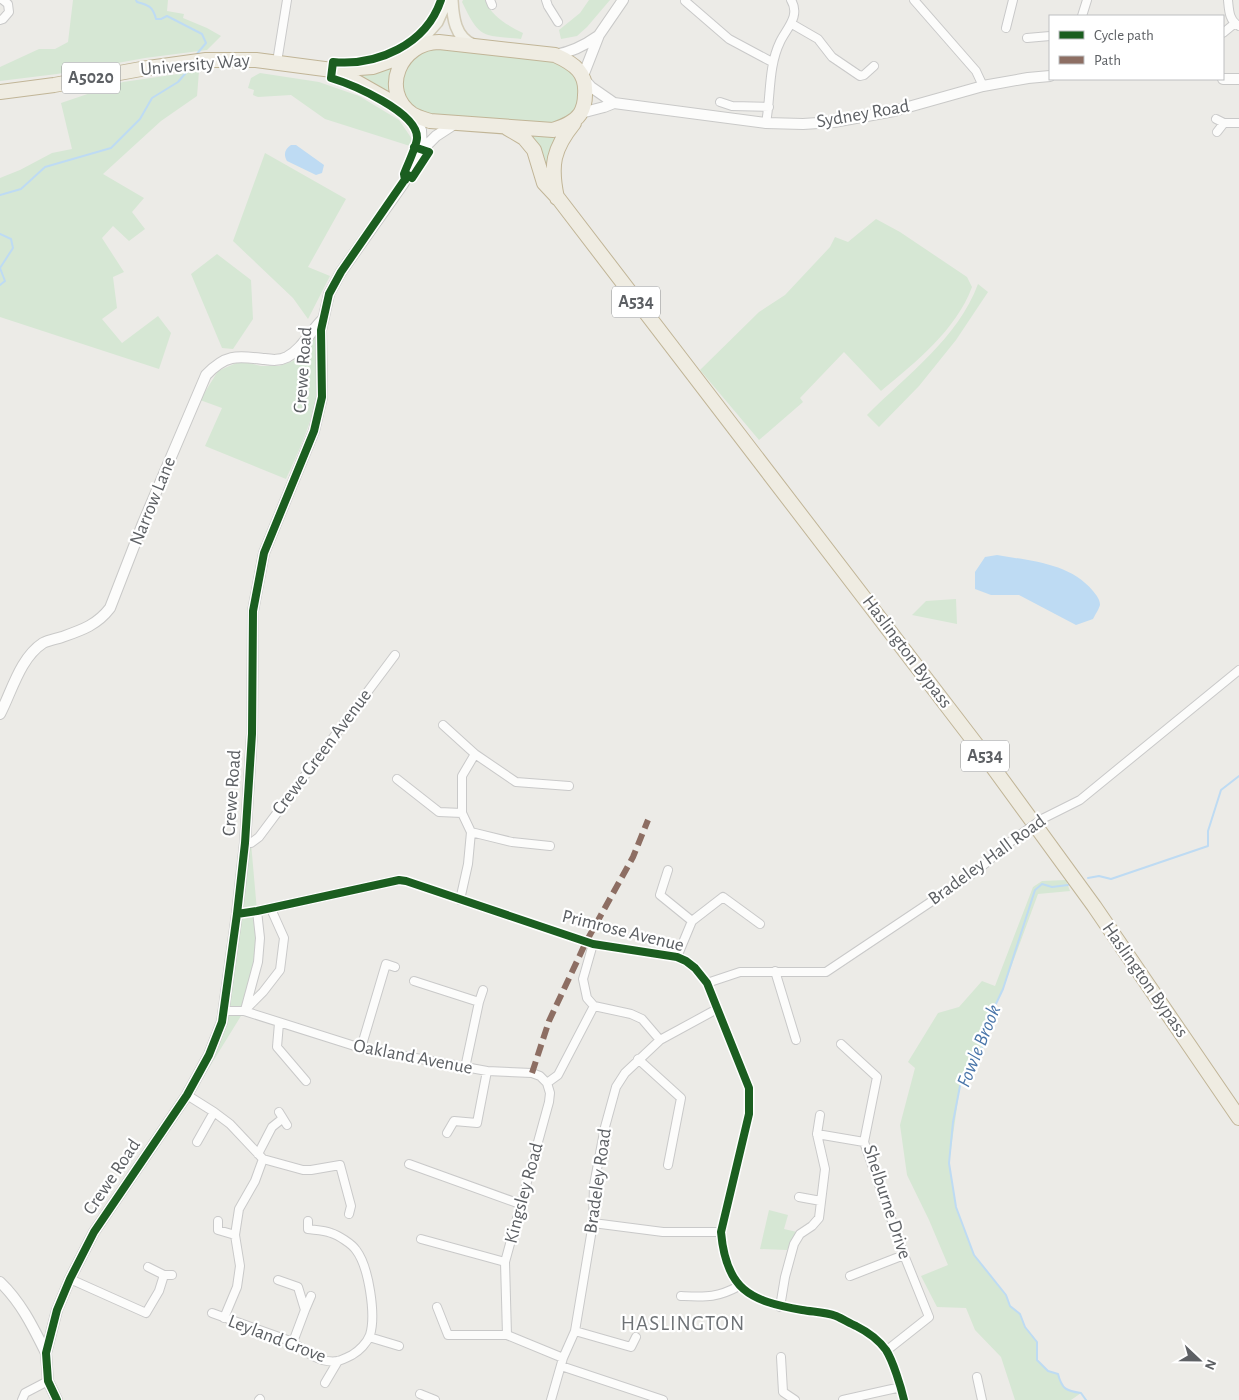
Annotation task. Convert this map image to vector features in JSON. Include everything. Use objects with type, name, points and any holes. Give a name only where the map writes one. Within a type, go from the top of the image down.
[{"type":"highway","name":"University Way","points":[[0,92],[206,60],[237,59],[278,62],[332,70],[373,67],[421,45],[434,42],[555,55]]},
{"type":"highway","points":[[409,52],[400,65],[396,85],[402,101],[412,114]]},
{"type":"highway","points":[[555,55],[567,60],[576,67],[584,78],[585,100],[580,115]]},
{"type":"highway","name":"University Way","points":[[332,70],[363,85],[412,114],[430,121],[553,130],[565,126],[580,115]]},
{"type":"highway","name":"Haslington Bypass","points":[[558,198],[554,181],[554,157],[557,147],[565,134],[580,115]]},
{"type":"highway","name":"Haslington Bypass","points":[[507,128],[524,138],[534,150],[544,182],[549,190],[558,198],[976,744],[1105,922],[1239,1118]]},
{"type":"main road","points":[[409,52],[437,22],[447,0]]},
{"type":"main road","points":[[452,0],[453,16],[458,32],[466,42],[476,46]]},
{"type":"street","points":[[0,20],[4,19],[9,12],[8,4],[3,0]]},
{"type":"street","points":[[278,62],[287,0]]},
{"type":"street","points":[[546,0],[558,22]]},
{"type":"street","points":[[584,78],[599,36],[623,0]]},
{"type":"street","points":[[766,123],[772,62],[780,41],[792,24],[794,9],[791,0]]},
{"type":"street","points":[[914,0],[976,71],[984,86]]},
{"type":"street","points":[[1006,28],[1013,0]]},
{"type":"street","points":[[1082,15],[1086,0]]},
{"type":"street","points":[[1224,32],[1236,25],[1229,14],[1228,0]]},
{"type":"street","points":[[685,1],[729,39],[772,62]]},
{"type":"street","points":[[792,24],[818,39],[832,57],[860,76],[864,75],[874,66]]},
{"type":"street","points":[[555,55],[570,53],[599,36]]},
{"type":"street","points":[[1027,38],[1049,36]]},
{"type":"street","name":"Sydney Road","points":[[584,78],[591,87],[614,102],[766,123],[804,124],[834,122],[894,111],[984,86],[1049,76]]},
{"type":"street","points":[[1224,79],[1239,79]]},
{"type":"street","name":"Sydney Road","points":[[580,115],[614,102]]},
{"type":"street","points":[[720,102],[732,106],[769,107]]},
{"type":"street","points":[[412,114],[421,130],[422,150]]},
{"type":"street","points":[[1217,132],[1220,121],[1239,123]]},
{"type":"street","name":"Crewe Road","points":[[57,1400],[48,1381],[46,1352],[57,1310],[70,1279],[94,1232],[188,1095],[216,1040],[224,1011],[237,914],[252,734],[253,612],[264,553],[314,432],[322,397],[320,343],[329,294],[335,282],[398,191],[422,150],[436,136],[456,123]]},
{"type":"street","name":"Narrow Lane","points":[[0,714],[25,662],[34,651],[45,642],[89,627],[101,619],[110,608],[143,523],[206,375],[225,359],[248,357],[278,360],[286,357],[298,349],[308,335],[323,320]]},
{"type":"street","name":"Crewe Green Avenue","points":[[244,843],[251,843],[259,837],[395,654]]},
{"type":"street","name":"Bradeley Hall Road","points":[[707,983],[740,972],[826,972],[968,876],[1042,818],[1080,800],[1239,670]]},
{"type":"street","points":[[443,725],[476,754],[516,782],[569,786]]},
{"type":"street","points":[[460,900],[468,864],[470,832],[462,813],[462,776],[476,754]]},
{"type":"street","points":[[397,779],[440,812],[462,813]]},
{"type":"street","points":[[470,832],[512,842],[550,846]]},
{"type":"street","points":[[668,870],[660,895],[692,921]]},
{"type":"street","name":"Primrose Avenue","points":[[237,914],[399,880],[593,944],[677,957],[686,961],[695,968],[707,983],[749,1088],[749,1114],[721,1232],[722,1252],[728,1269],[746,1293],[760,1300],[780,1306],[834,1316],[870,1333],[886,1351],[901,1387],[904,1400]]},
{"type":"street","points":[[677,957],[692,921],[723,897],[760,924]]},
{"type":"street","points":[[244,1011],[263,992],[280,970],[284,938],[270,908]]},
{"type":"street","points":[[244,1011],[258,962],[260,938],[257,911]]},
{"type":"street","points":[[593,944],[583,979],[586,998],[594,1006],[642,1018],[660,1040]]},
{"type":"street","points":[[361,1048],[386,964],[395,967]]},
{"type":"street","points":[[774,971],[796,1040]]},
{"type":"street","points":[[414,981],[479,1002]]},
{"type":"street","points":[[464,1068],[483,990]]},
{"type":"street","points":[[547,1083],[558,1075],[594,1006]]},
{"type":"street","name":"Bradeley Road","points":[[554,1399],[563,1358],[575,1331],[593,1223],[594,1185],[605,1128],[616,1087],[625,1073],[638,1059],[660,1040],[717,1009]]},
{"type":"street","name":"Oakland Avenue","points":[[224,1011],[244,1011],[361,1048],[464,1068],[487,1071],[532,1072],[540,1076],[547,1083]]},
{"type":"street","points":[[279,1023],[277,1047],[306,1081]]},
{"type":"street","name":"Shelburne Drive","points":[[841,1044],[878,1077],[864,1142],[904,1255],[930,1317],[886,1351]]},
{"type":"street","points":[[638,1059],[681,1098],[668,1165]]},
{"type":"street","points":[[448,1133],[454,1121],[477,1123],[487,1071]]},
{"type":"street","name":"Kingsley Road","points":[[507,1335],[505,1262],[549,1102],[550,1093],[547,1083]]},
{"type":"street","points":[[188,1095],[230,1124],[260,1157],[303,1170],[340,1166],[351,1206],[349,1214]]},
{"type":"street","points":[[196,1142],[214,1112]]},
{"type":"street","points":[[780,1306],[786,1269],[794,1244],[800,1234],[812,1226],[819,1218],[825,1169],[817,1134],[820,1115]]},
{"type":"street","points":[[224,1318],[237,1287],[240,1266],[235,1235],[239,1209],[255,1181],[260,1157],[272,1127],[283,1118]]},
{"type":"street","points":[[817,1134],[864,1142]]},
{"type":"street","points":[[409,1164],[520,1204]]},
{"type":"street","points":[[799,1197],[821,1201]]},
{"type":"street","points":[[218,1221],[215,1233],[235,1235]]},
{"type":"street","points":[[593,1223],[663,1232],[721,1232]]},
{"type":"street","points":[[306,1228],[331,1233],[356,1249],[367,1272],[372,1323],[369,1337],[399,1346]]},
{"type":"street","points":[[421,1238],[505,1262]]},
{"type":"street","points":[[850,1276],[904,1255]]},
{"type":"street","points":[[70,1279],[146,1313],[168,1275],[148,1267]]},
{"type":"street","points":[[278,1280],[298,1287],[305,1310]]},
{"type":"street","points":[[0,1282],[10,1292],[25,1313],[46,1352]]},
{"type":"street","points":[[681,1296],[712,1297],[726,1293],[739,1286]]},
{"type":"street","points":[[293,1342],[311,1296]]},
{"type":"street","points":[[437,1307],[448,1335],[507,1335],[563,1358]]},
{"type":"street","name":"Leyland Grove","points":[[212,1313],[293,1342],[316,1358],[338,1361],[355,1353],[369,1337]]},
{"type":"street","points":[[575,1331],[631,1347],[636,1336]]},
{"type":"street","points":[[781,1357],[783,1392],[795,1400]]},
{"type":"street","points":[[325,1382],[338,1361]]},
{"type":"street","points":[[561,1366],[663,1400]]},
{"type":"street","points":[[977,1377],[982,1400]]},
{"type":"street","points":[[22,1400],[25,1393],[48,1381]]},
{"type":"street","points":[[843,1400],[901,1387]]},
{"type":"street","points":[[420,1394],[435,1400]]},
{"type":"green space","points":[[73,0],[168,0],[167,11],[184,14],[183,18],[221,36],[207,50],[145,58],[57,74],[0,81],[0,67],[39,49],[55,49],[68,42]]},
{"type":"green space","points":[[463,0],[485,0],[496,16],[523,33],[521,39],[497,37],[483,33],[473,23],[462,2]]},
{"type":"green space","points":[[589,0],[610,0],[577,36],[561,39],[559,30],[580,13]]},
{"type":"green space","points":[[416,46],[567,60],[586,90],[565,134],[554,181],[537,156],[507,128],[444,123],[355,81],[361,68]]},
{"type":"green space","points":[[199,71],[197,96],[161,121],[103,174],[144,198],[132,212],[145,229],[129,241],[113,226],[102,238],[124,272],[113,277],[117,308],[102,319],[122,343],[158,316],[171,333],[159,369],[0,317],[0,178],[52,153],[72,149],[61,103],[123,82]]},
{"type":"green space","points":[[260,73],[319,82],[359,96],[399,120],[412,139],[410,146],[325,119],[291,95],[258,97],[253,95],[254,90],[248,88],[251,78]]},
{"type":"green space","points":[[265,153],[346,199],[308,267],[330,276],[308,319],[293,298],[233,241]]},
{"type":"green space","points":[[876,219],[900,232],[967,277],[972,287],[965,303],[934,344],[881,391],[844,352],[800,398],[803,402],[759,440],[700,370],[759,312],[785,295],[830,247],[835,237],[848,242]]},
{"type":"green space","points":[[217,254],[251,280],[253,319],[233,349],[222,348],[191,274]]},
{"type":"green space","points":[[978,284],[988,292],[956,340],[919,386],[879,427],[867,415],[945,339],[958,322]]},
{"type":"green space","points":[[314,337],[317,341],[318,377],[316,399],[307,430],[286,479],[205,446],[222,408],[200,400],[218,371],[241,361],[261,366],[279,366],[293,361]]},
{"type":"green space","points":[[956,599],[957,624],[912,615],[926,601]]},
{"type":"green space","points":[[245,843],[251,843],[257,911],[239,914],[256,918],[260,938],[244,1011],[191,1097],[216,1040]]},
{"type":"green space","points":[[1066,880],[1070,891],[1038,894],[1003,989],[993,1010],[980,1054],[960,1086],[949,1163],[956,1207],[974,1255],[1006,1295],[1010,1306],[1020,1314],[1025,1327],[1037,1342],[1037,1360],[1048,1371],[1058,1374],[1065,1388],[1081,1393],[1071,1400],[1015,1400],[1001,1357],[975,1330],[966,1308],[937,1307],[921,1276],[948,1265],[907,1175],[900,1125],[915,1068],[908,1062],[938,1013],[959,1007],[982,981],[995,986],[1033,887],[1042,881]]},
{"type":"green space","points":[[769,1210],[788,1215],[784,1229],[797,1232],[787,1250],[760,1249]]},
{"type":"water","points":[[291,145],[296,145],[324,165],[322,173],[316,175],[287,161],[285,152]]},
{"type":"water","points":[[997,555],[1049,565],[1073,574],[1084,582],[1099,599],[1100,605],[1093,619],[1076,625],[1019,595],[991,595],[975,589],[975,572],[985,557]]},
{"type":"waterway","points":[[136,0],[150,7],[156,19],[167,16],[202,34],[206,43],[196,55]]},
{"type":"waterway","points":[[0,195],[21,189],[45,167],[111,148],[140,119],[152,98],[178,82],[190,68]]},
{"type":"waterway","points":[[0,234],[11,239],[13,248],[0,268],[5,281],[0,285]]},
{"type":"waterway","name":"Fowle Brook","points":[[1088,878],[1099,876],[1111,879],[1208,846],[1208,831],[1221,790],[1239,776]]},
{"type":"waterway","name":"Fowle Brook","points":[[1068,885],[1052,887],[1042,884],[1035,890],[1003,989],[993,1010],[980,1054],[960,1086],[953,1122],[949,1163],[956,1207],[974,1255],[1006,1295],[1010,1306],[1020,1314],[1025,1327],[1037,1342],[1037,1360],[1048,1371],[1058,1374],[1065,1388],[1081,1393],[1086,1400]]},
{"type":"marked path","points":[[532,1073],[549,1021],[586,942],[633,857],[648,820]]},
{"type":"cycle path","points":[[405,180],[404,174],[417,141],[414,128],[407,118],[382,100],[331,78],[333,62],[366,60],[383,56],[398,49],[424,29],[434,16],[441,0]]},
{"type":"cycle path","points":[[57,1400],[48,1381],[46,1353],[57,1310],[70,1279],[94,1232],[187,1095],[209,1055],[222,1022],[245,843],[252,734],[253,611],[264,553],[314,431],[322,397],[321,330],[329,294],[341,272],[408,175],[412,178],[429,152],[414,147]]},
{"type":"cycle path","points":[[237,914],[399,880],[593,944],[677,957],[686,961],[695,968],[707,983],[749,1088],[749,1114],[721,1232],[728,1267],[735,1279],[754,1296],[784,1306],[836,1316],[872,1336],[883,1346],[889,1355],[904,1400]]},
{"type":"district","name":"HASLINGTON","points":[[683,1323]]}]
